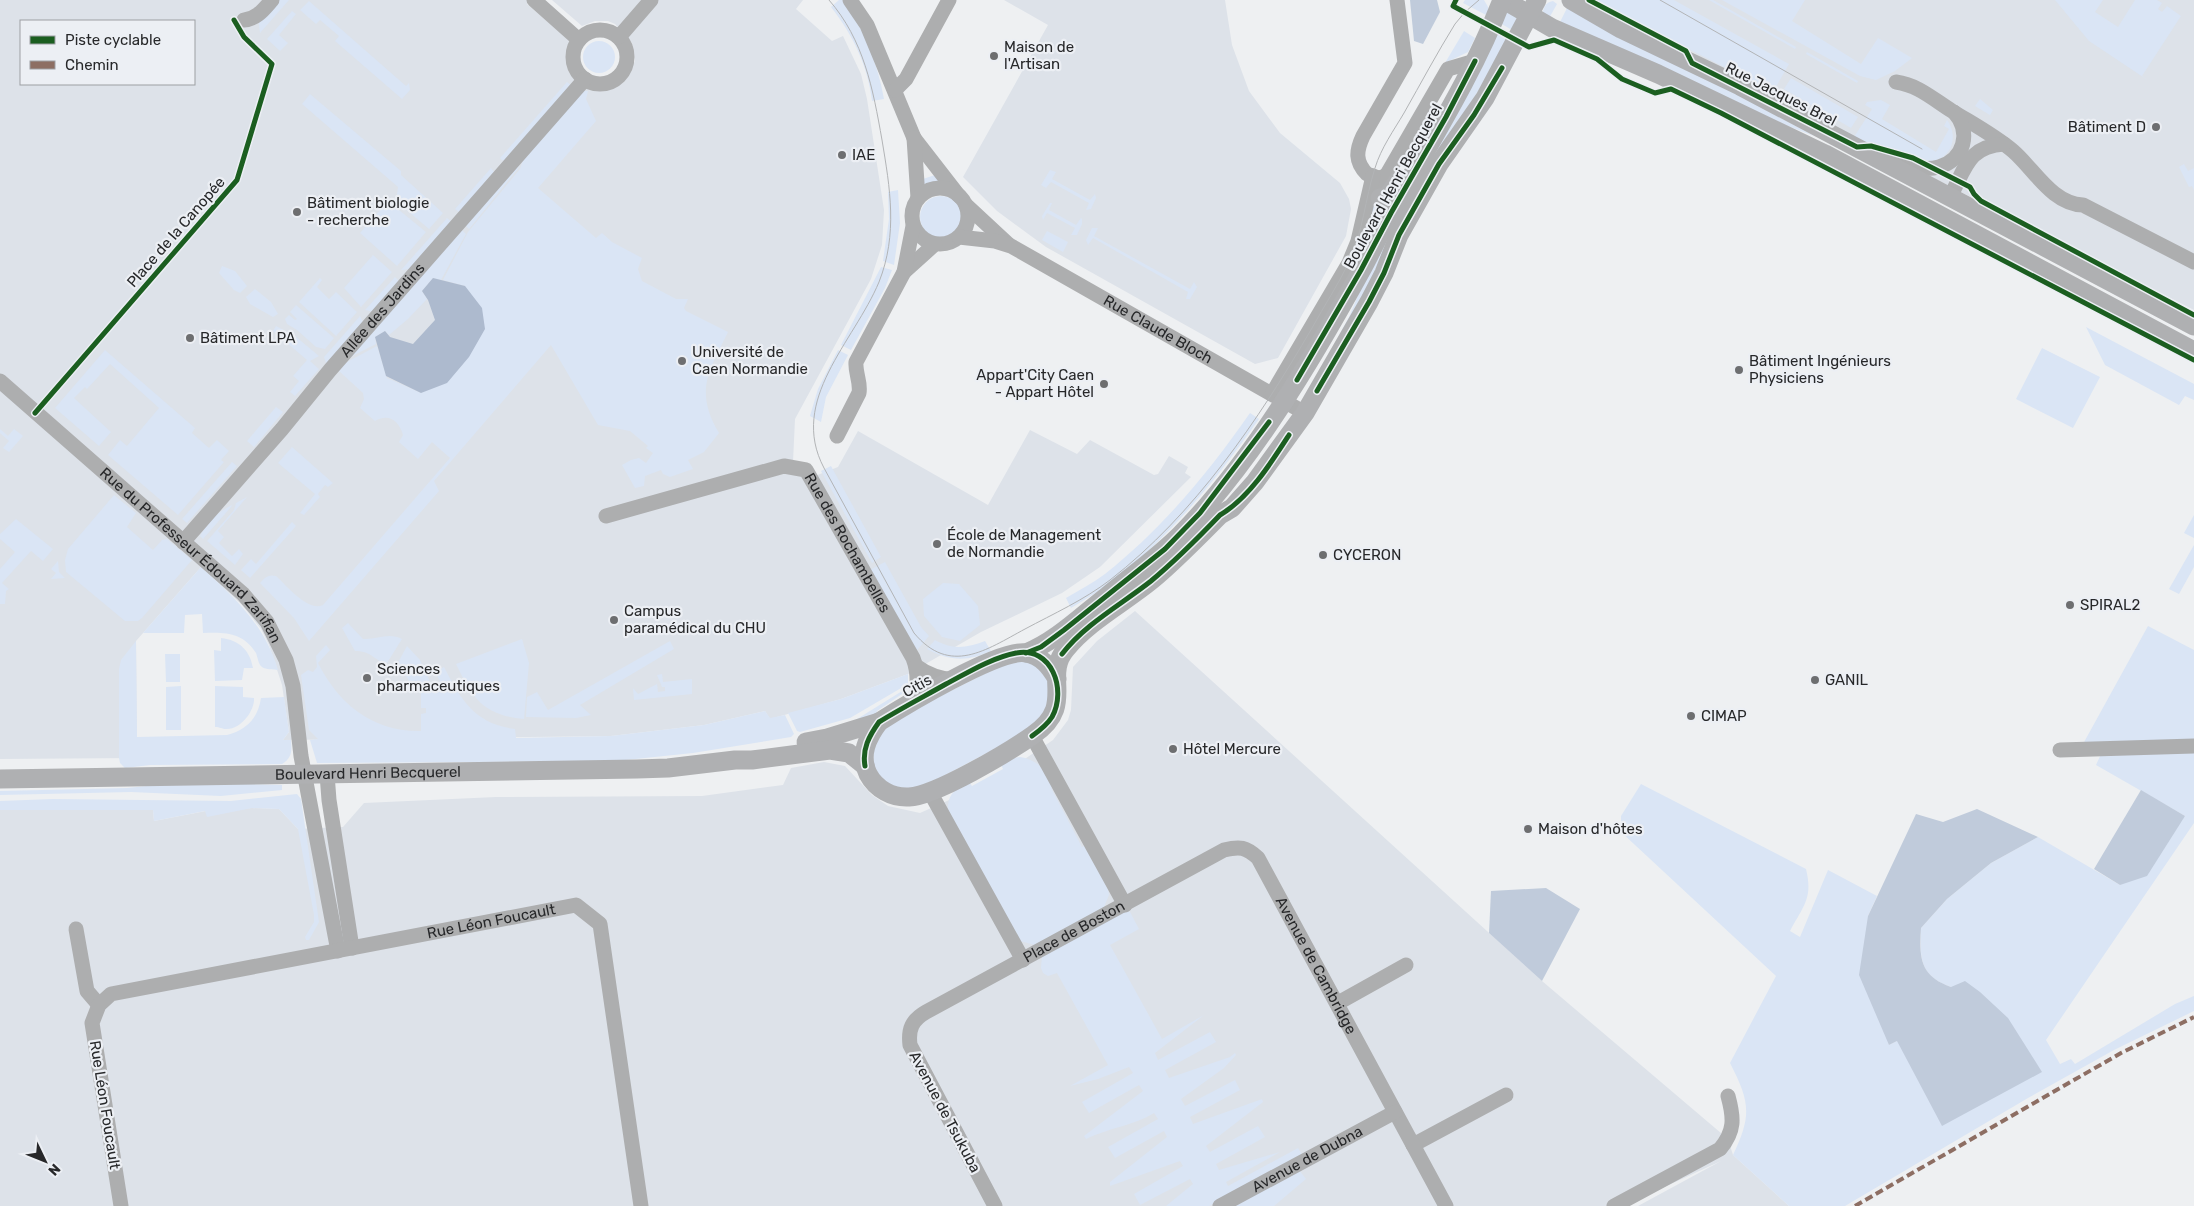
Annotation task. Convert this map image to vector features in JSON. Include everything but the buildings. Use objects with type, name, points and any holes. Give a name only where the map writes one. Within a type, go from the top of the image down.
[{"type":"main road","points":[[1503,0],[1533,7],[1552,28],[1650,70],[1825,154],[1902,197],[2194,351]]},
{"type":"main road","name":"Boulevard Henri Becquerel","points":[[1057,679],[1058,664],[1062,654],[1071,643],[1152,580],[1220,515],[1232,508],[1255,482],[1290,403],[1362,270],[1385,206],[1446,117],[1475,61],[1503,0]]},
{"type":"main road","name":"Rue Jacques Brel","points":[[1571,0],[1621,29],[1740,86],[2194,326]]},
{"type":"main road","name":"Boulevard Henri Becquerel","points":[[1019,654],[1041,647],[1165,549],[1187,528],[1290,403],[1369,302],[1408,219],[1439,164],[1485,98],[1533,7]]},
{"type":"main road","points":[[1902,197],[1950,197]]},
{"type":"main road","points":[[879,722],[869,736],[863,758],[871,779],[887,793],[907,798],[930,792],[982,766],[1032,736],[1051,719],[1055,710],[1058,690],[1057,679],[1049,666],[1039,657],[1019,654]]},
{"type":"main road","name":"Citis","points":[[879,722],[954,680],[1019,654]]},
{"type":"main road","name":"Boulevard Henri Becquerel","points":[[735,760],[758,752],[827,738],[879,722]]},
{"type":"main road","name":"Boulevard Henri Becquerel","points":[[0,779],[652,768],[752,760],[835,750],[849,753],[865,766]]},
{"type":"street","points":[[244,20],[251,20],[260,14],[272,0]]},
{"type":"street","points":[[534,0],[579,40]]},
{"type":"street","points":[[619,37],[650,0]]},
{"type":"street","name":"Rue Claude Bloch","points":[[850,0],[867,25],[914,138],[962,200],[1011,246]]},
{"type":"street","points":[[895,90],[906,79],[949,0]]},
{"type":"street","points":[[1379,176],[1367,174],[1363,170],[1357,159],[1358,147],[1405,63],[1397,0]]},
{"type":"street","points":[[603,30],[619,37],[624,43],[627,58],[622,73],[605,84],[598,84],[585,79],[574,65],[573,56],[579,40],[586,34],[603,30]]},
{"type":"street","points":[[1290,403],[1358,241],[1379,176],[1448,69],[1475,61]]},
{"type":"street","name":"Allée des Jardins","points":[[183,542],[458,222],[585,79]]},
{"type":"street","points":[[1896,82],[1917,88],[1971,121],[2022,159],[2047,187],[2078,205],[2194,262]]},
{"type":"street","points":[[1872,156],[1924,168],[1937,168],[1947,164],[1959,152],[1964,138],[1963,124],[1954,112]]},
{"type":"street","name":"Rue Claude Bloch","points":[[914,138],[918,198]]},
{"type":"street","points":[[1950,197],[1966,165],[1976,152],[1983,148],[2004,144]]},
{"type":"street","points":[[1379,176],[1385,206]]},
{"type":"street","points":[[837,436],[859,393],[860,387],[856,362],[904,272],[913,226],[912,212],[918,198],[928,191],[937,188],[946,189],[962,200],[968,218],[965,228],[959,237],[950,243],[935,244],[922,238],[913,226]]},
{"type":"street","points":[[2078,205],[2086,214],[2194,272]]},
{"type":"street","name":"Rue Claude Bloch","points":[[959,237],[995,241],[1011,246],[1290,403]]},
{"type":"street","points":[[904,272],[935,244]]},
{"type":"street","name":"Rue du Professeur Édouard Zarifian","points":[[0,381],[254,604],[268,622],[286,660],[294,686],[305,774],[345,949]]},
{"type":"street","name":"Rue des Rochambelles","points":[[606,516],[784,466],[806,470],[916,666],[917,693],[915,701]]},
{"type":"street","points":[[916,666],[927,674],[938,678],[954,680]]},
{"type":"street","name":"Place de Boston","points":[[930,792],[1023,960],[1125,905],[1032,736]]},
{"type":"street","points":[[2060,750],[2194,746]]},
{"type":"street","points":[[327,774],[345,949]]},
{"type":"street","name":"Avenue de Cambridge","points":[[1125,905],[1224,850],[1237,846],[1248,849],[1258,858],[1446,1206]]},
{"type":"street","name":"Rue Léon Foucault","points":[[121,1206],[92,1023],[99,1005],[111,994],[576,905],[600,924],[641,1206]]},
{"type":"street","points":[[76,929],[87,991],[99,1005]]},
{"type":"street","name":"Avenue de Tsukuba","points":[[995,1206],[910,1045],[909,1031],[920,1015],[1023,960]]},
{"type":"street","points":[[1338,1003],[1406,965]]},
{"type":"street","points":[[1413,1145],[1506,1095]]},
{"type":"street","points":[[1614,1206],[1720,1149],[1728,1139],[1734,1117],[1728,1096]]},
{"type":"street","name":"Avenue de Dubna","points":[[1220,1206],[1395,1112]]},
{"type":"shaded area","points":[[0,0],[530,0],[527,4],[570,41],[567,58],[576,77],[587,85],[600,89],[613,87],[628,76],[635,61],[632,43],[615,24],[608,21],[595,21],[582,26],[552,0],[803,0],[796,9],[832,41],[843,36],[861,74],[867,99],[884,210],[882,245],[871,279],[795,419],[793,462],[815,476],[838,467],[858,431],[988,505],[1030,430],[1077,454],[1090,440],[1154,475],[1158,474],[1169,456],[1188,467],[1185,473],[1191,477],[1100,567],[1062,593],[981,632],[908,674],[841,699],[770,719],[765,711],[704,725],[611,736],[283,740],[289,732],[282,685],[269,645],[261,629],[242,605],[201,567],[136,641],[137,758],[0,759]]},
{"type":"shaded area","points":[[276,0],[289,0],[260,33],[258,18]]},
{"type":"shaded area","points":[[839,0],[844,0],[864,35],[874,60],[884,99],[872,101],[867,75],[858,51],[831,7]]},
{"type":"shaded area","points":[[1004,0],[1225,0],[1232,45],[1249,91],[1280,133],[1340,183],[1349,199],[1351,209],[1346,236],[1278,358],[1255,364],[1046,247],[997,211],[963,177],[1048,25]]},
{"type":"shaded area","points":[[1410,0],[1437,0],[1440,12],[1423,44],[1414,41]]},
{"type":"shaded area","points":[[1465,0],[1484,0],[1488,7],[1488,16],[1463,3]]},
{"type":"shaded area","points":[[1593,0],[1674,0],[1789,64],[1773,92]]},
{"type":"shaded area","points":[[1604,0],[2194,0],[2194,310],[1947,185],[1632,21]]},
{"type":"shaded area","points":[[1709,0],[1713,0],[1796,47],[1795,49]]},
{"type":"shaded area","points":[[1722,0],[1805,0],[1792,21],[1861,64],[1878,38],[1912,58],[1895,71],[1876,80],[1860,76]]},
{"type":"shaded area","points":[[2055,0],[2103,0],[2095,12],[2118,27],[2135,0],[2157,0],[2162,3],[2158,9],[2162,12],[2167,6],[2181,16],[2142,76],[2149,81],[2089,41]]},
{"type":"shaded area","points":[[309,1],[406,86],[409,83],[410,90],[402,99],[335,41],[339,36],[320,20],[316,24],[300,10]]},
{"type":"shaded area","points":[[1553,1],[1557,4],[1548,20],[1542,16],[1543,11],[1546,4]]},
{"type":"shaded area","points":[[1567,8],[1697,72],[1814,136],[1749,111],[1558,26]]},
{"type":"shaded area","points":[[292,11],[296,14],[279,35],[288,43],[280,51],[267,39]]},
{"type":"shaded area","points":[[1507,12],[1516,17],[1517,20],[1512,30],[1500,23],[1504,13]]},
{"type":"shaded area","points":[[1464,31],[1475,38],[1468,52],[1445,63]]},
{"type":"shaded area","points":[[1495,33],[1507,40],[1477,93],[1440,149],[1378,275],[1338,337],[1349,317],[1369,269]]},
{"type":"shaded area","points":[[599,41],[610,46],[615,57],[610,68],[599,73],[588,68],[583,57],[588,46]]},
{"type":"shaded area","points":[[1807,52],[1858,81],[1857,83],[1806,54]]},
{"type":"shaded area","points":[[1791,78],[1858,117],[1851,128],[1784,89]]},
{"type":"shaded area","points":[[567,82],[572,86],[506,161],[502,160],[500,158]]},
{"type":"shaded area","points":[[583,91],[588,91],[586,99],[596,121],[538,188],[596,238],[602,233],[612,242],[642,258],[638,269],[642,281],[676,299],[688,299],[684,308],[686,311],[728,332],[715,358],[707,381],[707,405],[719,433],[704,452],[688,460],[693,469],[670,477],[663,474],[661,470],[645,476],[644,486],[635,488],[622,465],[639,458],[646,463],[653,453],[646,448],[648,446],[630,431],[598,425],[551,345],[434,481],[439,491],[309,641],[294,618],[260,583],[267,576],[276,576],[304,602],[317,606],[323,605],[450,458],[432,442],[418,459],[399,442],[403,435],[396,422],[389,418],[375,421],[360,408],[364,399],[363,393],[339,371],[345,363],[377,346],[387,378],[421,393],[465,286],[443,280],[468,232],[520,169],[524,157]]},
{"type":"shaded area","points":[[310,94],[401,171],[401,175],[443,213],[429,229],[396,201],[398,187],[302,104]]},
{"type":"shaded area","points":[[1980,99],[1993,110],[1990,115],[1975,106]]},
{"type":"shaded area","points":[[1881,100],[1890,105],[1882,119],[1936,152],[1949,129],[1944,126],[1947,120],[1951,126],[1953,139],[1951,146],[1944,156],[1931,161],[1869,145],[1854,137],[1872,109],[1865,105],[1867,102]]},
{"type":"shaded area","points":[[520,164],[517,170],[469,229],[464,224]]},
{"type":"shaded area","points":[[2184,164],[2188,171],[2194,168],[2194,190],[2192,186],[2189,187],[2179,167]]},
{"type":"shaded area","points":[[491,168],[494,172],[460,213],[455,209]]},
{"type":"shaded area","points":[[1050,170],[1056,172],[1052,179],[1090,200],[1095,194],[1096,198],[1091,209],[1086,210],[1089,203],[1051,182],[1046,188],[1041,185]]},
{"type":"shaded area","points":[[938,174],[942,183],[928,185],[920,189],[920,180]]},
{"type":"shaded area","points":[[898,190],[900,223],[894,265],[883,261],[889,219],[888,192]]},
{"type":"shaded area","points":[[941,196],[956,202],[962,217],[956,232],[941,238],[926,232],[920,217],[926,202]]},
{"type":"shaded area","points":[[1371,197],[1381,206],[1380,216],[1353,269]]},
{"type":"shaded area","points":[[388,201],[426,232],[397,266],[360,233]]},
{"type":"shaded area","points":[[1050,203],[1052,203],[1049,210],[1076,225],[1082,219],[1077,235],[1071,235],[1075,228],[1047,213],[1043,220],[1042,216]]},
{"type":"shaded area","points":[[447,218],[452,222],[410,269],[401,270]]},
{"type":"shaded area","points":[[460,228],[466,234],[441,280],[433,278],[422,291],[427,299],[389,335],[385,331],[375,337],[376,344],[346,359]]},
{"type":"shaded area","points":[[1092,228],[1098,228],[1094,236],[1190,289],[1194,282],[1197,287],[1190,299],[1186,299],[1188,292],[1093,238],[1088,245],[1086,240]]},
{"type":"shaded area","points":[[1047,231],[1068,242],[1063,252],[1042,240]]},
{"type":"shaded area","points":[[373,255],[392,272],[361,307],[344,288]]},
{"type":"shaded area","points":[[222,266],[235,271],[247,286],[240,293],[234,290],[219,273]]},
{"type":"shaded area","points":[[881,267],[892,270],[885,288],[851,350],[841,345]]},
{"type":"shaded area","points":[[395,277],[398,280],[398,284],[374,312],[365,310]]},
{"type":"shaded area","points":[[320,278],[322,280],[317,287],[329,299],[336,292],[357,312],[336,336],[299,302]]},
{"type":"shaded area","points":[[433,278],[465,286],[482,308],[485,329],[469,357],[447,383],[421,393],[386,376],[375,337],[385,331],[390,337],[413,344],[435,320],[428,300],[422,291]]},
{"type":"shaded area","points":[[255,289],[271,302],[278,314],[273,317],[250,304],[246,297]]},
{"type":"shaded area","points":[[296,305],[334,338],[325,349],[316,347],[297,330],[287,324],[285,319],[289,315],[295,320],[297,319],[290,312]]},
{"type":"shaded area","points":[[360,316],[364,324],[327,366],[324,357]]},
{"type":"shaded area","points":[[276,326],[295,336],[319,356],[310,361],[319,369],[295,396],[290,392],[299,381],[293,376],[307,360],[273,331]]},
{"type":"shaded area","points":[[2086,327],[2194,384],[2194,400],[2185,396],[2179,405],[2105,365]]},
{"type":"shaded area","points":[[2042,348],[2100,377],[2073,428],[2016,399]]},
{"type":"shaded area","points":[[105,350],[195,428],[192,433],[209,448],[217,440],[229,451],[221,460],[224,462],[178,515],[108,455],[120,440],[127,446],[159,408],[110,364],[87,389],[85,387],[74,398],[111,432],[99,446],[55,408]]},
{"type":"shaded area","points":[[838,350],[848,355],[826,397],[821,422],[810,416],[818,389]]},
{"type":"shaded area","points":[[276,407],[283,412],[254,447],[247,441]]},
{"type":"shaded area","points":[[1250,413],[1259,419],[1198,499],[1151,548],[1126,570],[1071,608],[1066,598],[1105,574],[1126,557],[1165,519],[1218,457]]},
{"type":"shaded area","points":[[0,429],[8,436],[14,429],[23,436],[9,452],[3,448],[9,441],[0,433]]},
{"type":"shaded area","points":[[292,447],[333,483],[328,487],[325,485],[318,494],[320,497],[304,515],[300,513],[315,494],[278,463]]},
{"type":"shaded area","points":[[232,462],[237,466],[187,523],[182,519]]},
{"type":"shaded area","points":[[831,466],[881,557],[872,563],[821,471]]},
{"type":"shaded area","points":[[114,495],[136,513],[127,527],[153,550],[162,540],[167,539],[192,560],[138,621],[125,621],[66,572],[65,560],[68,549]]},
{"type":"shaded area","points":[[247,497],[218,531],[224,537],[219,543],[232,556],[239,549],[243,554],[235,565],[207,541],[234,510],[236,503]]},
{"type":"shaded area","points":[[232,505],[203,539],[200,536],[210,522],[217,514]]},
{"type":"shaded area","points":[[2194,515],[2194,538],[2184,533]]},
{"type":"shaded area","points":[[16,519],[53,549],[43,561],[31,551],[2,583],[9,589],[6,591],[5,604],[0,604],[0,569],[15,552],[0,539],[0,534]]},
{"type":"shaded area","points":[[292,522],[296,526],[250,578],[241,570],[251,559],[256,564]]},
{"type":"shaded area","points":[[2194,545],[2194,567],[2179,594],[2169,589]]},
{"type":"shaded area","points":[[58,561],[59,572],[65,578],[51,579],[56,573],[51,569]]},
{"type":"shaded area","points":[[885,562],[921,627],[929,636],[914,654],[868,571]]},
{"type":"shaded area","points":[[201,567],[225,589],[257,626],[265,639],[278,670],[262,667],[251,646],[239,637],[226,633],[203,633],[202,614],[185,615],[184,633],[143,633]]},
{"type":"shaded area","points":[[943,583],[959,584],[978,606],[980,625],[960,641],[942,637],[924,616],[923,599]]},
{"type":"shaded area","points":[[1135,611],[1542,981],[1728,1139],[1733,1155],[1789,1206],[1638,1206],[1721,1161],[1623,1206],[0,1206],[0,810],[153,810],[154,821],[206,811],[252,808],[279,809],[298,829],[343,827],[364,803],[496,797],[702,796],[783,785],[791,768],[824,762],[845,766],[872,795],[888,806],[920,813],[992,781],[1053,740],[1068,720],[1071,710],[1073,667],[1097,641]]},
{"type":"shaded area","points":[[348,623],[363,639],[392,636],[402,639],[387,663],[383,662],[361,651],[355,651],[342,628]]},
{"type":"shaded area","points":[[2148,626],[2194,650],[2194,741],[2083,744]]},
{"type":"shaded area","points":[[221,638],[234,641],[243,647],[252,662],[253,668],[244,668],[242,680],[215,681],[214,650],[221,651]]},
{"type":"shaded area","points":[[522,639],[529,663],[524,719],[498,714],[481,703],[468,687],[456,664]]},
{"type":"shaded area","points":[[935,640],[954,647],[985,641],[991,651],[975,657],[951,658],[927,649]]},
{"type":"shaded area","points":[[136,641],[137,737],[227,735],[240,730],[250,722],[257,712],[261,698],[284,697],[289,732],[283,740],[291,740],[291,754],[288,759],[282,764],[150,765],[125,768],[120,763],[119,758],[119,669],[121,660]]},
{"type":"shaded area","points":[[670,641],[674,649],[580,705],[591,715],[576,718],[526,717],[527,697],[537,692],[548,710]]},
{"type":"shaded area","points":[[326,645],[330,650],[318,663],[326,678],[347,703],[359,713],[387,727],[421,731],[421,714],[426,713],[426,708],[421,708],[421,690],[415,690],[406,676],[395,668],[407,646],[420,660],[431,684],[437,685],[440,681],[435,672],[444,667],[463,700],[479,716],[489,722],[515,729],[516,738],[611,736],[704,725],[765,711],[770,718],[785,715],[794,734],[791,737],[693,753],[616,761],[317,763],[310,740],[318,739],[309,730],[301,675],[308,670],[313,672],[317,667],[316,656]]},
{"type":"shaded area","points":[[165,654],[180,654],[180,682],[166,682]]},
{"type":"shaded area","points":[[1027,660],[1039,668],[1048,681],[1051,700],[1034,728],[917,790],[889,787],[874,771],[873,749],[883,729],[915,709],[1006,663]]},
{"type":"shaded area","points":[[662,674],[663,682],[692,679],[692,694],[634,700],[633,688],[638,694],[657,684],[658,692],[665,691],[665,687],[662,687],[657,675]]},
{"type":"shaded area","points":[[908,674],[908,684],[850,718],[800,732],[797,731],[788,713],[841,699]]},
{"type":"shaded area","points":[[181,686],[181,730],[166,730],[166,687]]},
{"type":"shaded area","points":[[215,686],[243,687],[243,697],[254,698],[254,703],[246,719],[231,728],[215,727]]},
{"type":"shaded area","points":[[907,688],[902,694],[877,711],[876,715],[849,724]]},
{"type":"shaded area","points":[[2194,752],[2194,823],[2046,1040],[2060,1064],[2071,1059],[2075,1064],[2175,1004],[2194,996],[2194,1011],[2114,1050],[2028,1098],[1845,1206],[1789,1206],[1733,1155],[1746,1119],[1746,1109],[1742,1088],[1730,1063],[1776,976],[1621,832],[1621,816],[1641,784],[1806,869],[1808,895],[1790,931],[1800,937],[1828,870],[1877,896],[1868,916],[1889,1045],[1897,1041],[1951,987],[1940,982],[1927,971],[1921,949],[1921,928],[1947,899],[1991,863],[2038,837],[2120,885],[2185,816],[2096,765],[2101,754]]},
{"type":"shaded area","points":[[1013,758],[1027,758],[1037,764],[1048,776],[1054,786],[1051,788],[1082,847],[1087,845],[1108,889],[1109,895],[1104,907],[1035,945],[1020,941],[948,813],[950,797],[956,790],[969,782],[972,786],[1003,769],[1001,765]]},
{"type":"shaded area","points":[[214,783],[282,785],[282,790],[221,796],[131,792],[0,795],[0,791],[127,788]]},
{"type":"shaded area","points":[[2141,790],[2185,816],[2147,876],[2120,885],[2094,869]]},
{"type":"shaded area","points":[[297,794],[301,799],[319,922],[309,940],[306,940],[305,937],[314,922],[314,915],[298,829],[279,809],[252,808],[207,817],[205,811],[154,821],[153,810],[0,810],[0,801],[53,799],[231,801]]},
{"type":"shaded area","points":[[1977,809],[2038,837],[1991,863],[1947,899],[1921,928],[1921,957],[1927,971],[1941,983],[1951,987],[1965,981],[2008,1018],[2042,1072],[1942,1126],[1897,1041],[1889,1045],[1859,975],[1868,916],[1916,814],[1943,822]]},
{"type":"shaded area","points":[[1546,888],[1580,909],[1542,981],[1489,933],[1491,891]]},
{"type":"shaded area","points":[[1124,910],[1130,912],[1139,929],[1110,945],[1162,1039],[1204,1015],[1155,1053],[1158,1060],[1210,1032],[1216,1042],[1165,1070],[1169,1078],[1230,1057],[1235,1053],[1236,1055],[1224,1068],[1181,1099],[1185,1106],[1235,1080],[1240,1090],[1190,1117],[1193,1124],[1262,1099],[1263,1102],[1206,1146],[1210,1152],[1258,1126],[1265,1137],[1216,1164],[1219,1170],[1280,1152],[1226,1182],[1228,1186],[1298,1148],[1303,1156],[1209,1206],[1166,1206],[1193,1184],[1190,1179],[1140,1205],[1134,1194],[1183,1166],[1180,1161],[1110,1186],[1110,1182],[1167,1137],[1164,1131],[1115,1158],[1108,1147],[1158,1119],[1154,1113],[1138,1121],[1086,1139],[1084,1136],[1143,1091],[1139,1085],[1089,1113],[1082,1102],[1133,1073],[1129,1067],[1098,1079],[1070,1086],[1108,1065],[1057,973],[1048,976],[1043,973],[1041,968],[1042,956]]},
{"type":"shaded area","points":[[1299,1170],[1306,1179],[1274,1206],[1232,1206]]},
{"type":"tram line","points":[[829,0],[851,32],[859,48],[871,84],[888,176],[891,211],[889,246],[879,282],[841,349],[819,395],[814,419],[815,443],[824,468],[914,633],[928,646],[941,653],[955,656],[968,655],[996,645],[1090,594],[1110,580],[1170,526],[1223,464],[1270,397],[1340,279],[1358,239],[1375,168],[1381,153],[1455,24],[1479,0]]},
{"type":"tram line","points":[[1660,0],[1922,149]]},
{"type":"marked path","points":[[1855,1206],[2121,1053],[2194,1017]]},
{"type":"cycle path","points":[[1456,0],[1453,6],[1529,47],[1554,40],[1597,59],[1622,79],[1655,93],[1671,89],[1721,113],[2194,360]]},
{"type":"cycle path","points":[[1589,0],[1686,51],[1692,63],[1857,147],[1871,146],[1913,158],[1970,187],[1981,201],[2194,315]]},
{"type":"cycle path","name":"Place de la Canopée","points":[[35,413],[237,180],[272,64],[244,37],[234,20]]},
{"type":"cycle path","points":[[1297,380],[1361,270],[1475,61]]},
{"type":"cycle path","points":[[1317,391],[1369,302],[1384,273],[1399,235],[1439,164],[1474,115],[1502,68]]},
{"type":"cycle path","points":[[1026,653],[1041,647],[1064,630],[1165,549],[1200,513],[1269,422]]},
{"type":"cycle path","points":[[1062,654],[1082,633],[1160,573],[1220,515],[1231,508],[1250,490],[1289,435]]},
{"type":"cycle path","points":[[865,766],[864,760],[867,743],[879,722],[980,666],[997,658],[1016,653],[1028,653],[1039,656],[1047,663],[1057,683],[1058,695],[1052,717],[1032,736]]},
{"type":"place","name":"Maison de l'Artisan","points":[[994,56]]},
{"type":"place","name":"Bâtiment D","points":[[2156,127]]},
{"type":"place","name":"IAE","points":[[842,155]]},
{"type":"place","name":"Bâtiment biologie - recherche","points":[[297,212]]},
{"type":"place","name":"Bâtiment LPA","points":[[190,338]]},
{"type":"place","name":"Université de Caen Normandie","points":[[682,361]]},
{"type":"place","name":"Bâtiment Ingénieurs Physiciens","points":[[1739,370]]},
{"type":"place","name":"Appart'City Caen - Appart Hôtel","points":[[1104,384]]},
{"type":"place","name":"École de Management de Normandie","points":[[937,544]]},
{"type":"place","name":"CYCERON","points":[[1323,555]]},
{"type":"place","name":"SPIRAL2","points":[[2070,605]]},
{"type":"place","name":"Campus paramédical du CHU","points":[[614,620]]},
{"type":"place","name":"Sciences pharmaceutiques","points":[[367,678]]},
{"type":"place","name":"GANIL","points":[[1815,680]]},
{"type":"place","name":"CIMAP","points":[[1691,716]]},
{"type":"place","name":"Hôtel Mercure","points":[[1173,749]]},
{"type":"place","name":"Maison d'hôtes","points":[[1528,829]]}]
